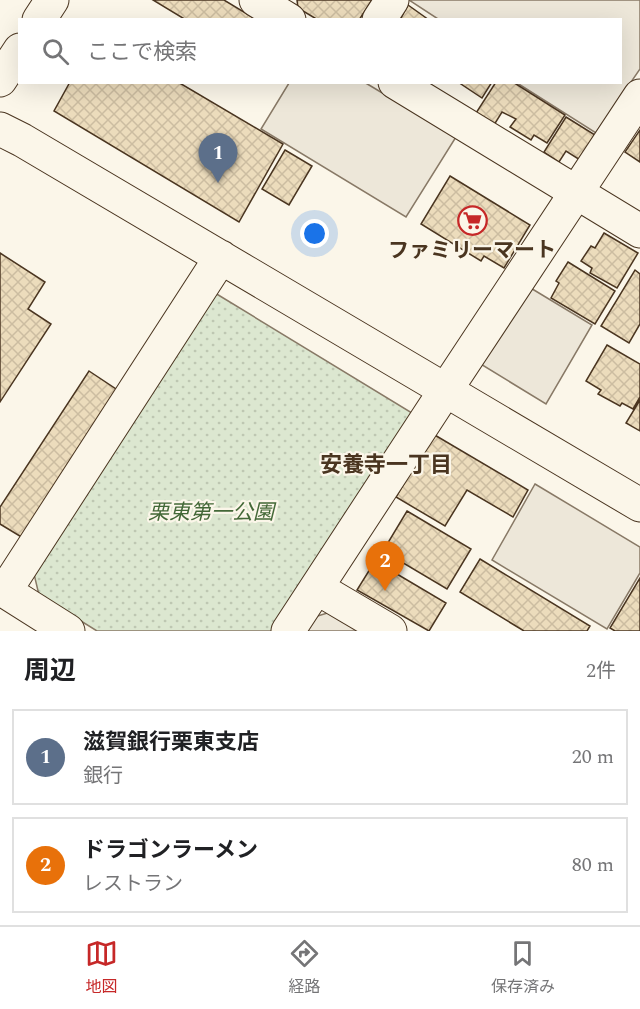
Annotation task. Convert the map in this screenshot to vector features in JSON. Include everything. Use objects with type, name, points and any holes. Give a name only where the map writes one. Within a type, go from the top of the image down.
[{"type":"street","points":[[40,18],[52,0]]},
{"type":"street","points":[[256,0],[286,18]]},
{"type":"street","points":[[380,18],[392,0]]},
{"type":"street","points":[[0,80],[18,53]]},
{"type":"street","points":[[398,84],[640,231]]},
{"type":"street","points":[[288,631],[640,96]]},
{"type":"street","points":[[0,129],[640,505]]},
{"type":"street","points":[[68,631],[2,590],[221,257]]},
{"type":"street","points":[[317,588],[390,631]]},
{"type":"green space","name":"栗東第一公園","points":[[215,293],[412,413],[272,631],[97,631],[39,595],[34,574]]},
{"type":"shaded area","points":[[409,0],[640,0],[640,69],[596,133],[519,84],[622,84],[622,18],[436,18]]},
{"type":"shaded area","points":[[288,84],[367,84],[456,137],[406,217],[261,129]]},
{"type":"shaded area","points":[[529,287],[592,325],[546,404],[479,363]]},
{"type":"shaded area","points":[[535,484],[640,547],[640,573],[607,629],[492,560]]},
{"type":"shaded area","points":[[334,611],[367,631],[303,631],[311,618]]},
{"type":"building","points":[[153,0],[224,0],[254,18],[183,18]]},
{"type":"building","points":[[297,0],[372,0],[360,18],[315,18],[298,8]]},
{"type":"building","points":[[408,5],[426,18],[401,18]]},
{"type":"building","points":[[69,84],[181,84],[283,144],[239,222],[54,111]]},
{"type":"building","points":[[461,84],[491,84],[482,98]]},
{"type":"building","points":[[495,84],[516,84],[565,115],[547,143],[534,135],[531,140],[510,127],[516,119],[502,112],[494,125],[476,113]]},
{"type":"building","points":[[566,117],[595,135],[580,160],[566,151],[559,162],[544,152]]},
{"type":"building","points":[[640,130],[640,162],[625,152]]},
{"type":"building","points":[[285,150],[312,166],[289,205],[262,189]]},
{"type":"building","name":"ファミリーマート","points":[[450,176],[530,225],[504,268],[484,256],[481,261],[421,224]]},
{"type":"building","points":[[604,233],[638,253],[617,288],[590,273],[592,268],[581,261],[591,246],[595,248]]},
{"type":"building","points":[[0,253],[45,282],[28,309],[51,324],[0,402]]},
{"type":"building","points":[[568,262],[615,291],[595,324],[551,298],[559,283],[556,281]]},
{"type":"building","points":[[635,270],[640,274],[640,324],[629,343],[601,326]]},
{"type":"building","points":[[607,345],[640,364],[640,397],[633,409],[622,403],[620,406],[598,394],[601,390],[586,381]]},
{"type":"building","points":[[89,371],[119,391],[23,538],[0,524],[0,507]]},
{"type":"building","points":[[640,400],[640,431],[626,423]]},
{"type":"building","points":[[433,434],[528,490],[513,517],[467,490],[445,526],[396,497]]},
{"type":"building","points":[[407,511],[471,549],[447,589],[383,551]]},
{"type":"building","points":[[480,559],[590,626],[587,631],[524,631],[460,592]]},
{"type":"building","points":[[375,561],[446,603],[429,631],[357,590]]},
{"type":"building","points":[[640,578],[640,631],[615,631],[610,628]]},
{"type":"place","name":"滋賀銀行栗東支店","points":[[218,183]]},
{"type":"place","name":"ファミリーマート","points":[[472,220]]},
{"type":"place","name":"ドラゴンラーメン","points":[[385,591]]},
{"type":"district","name":"安養寺一丁目","points":[[386,465]]}]
